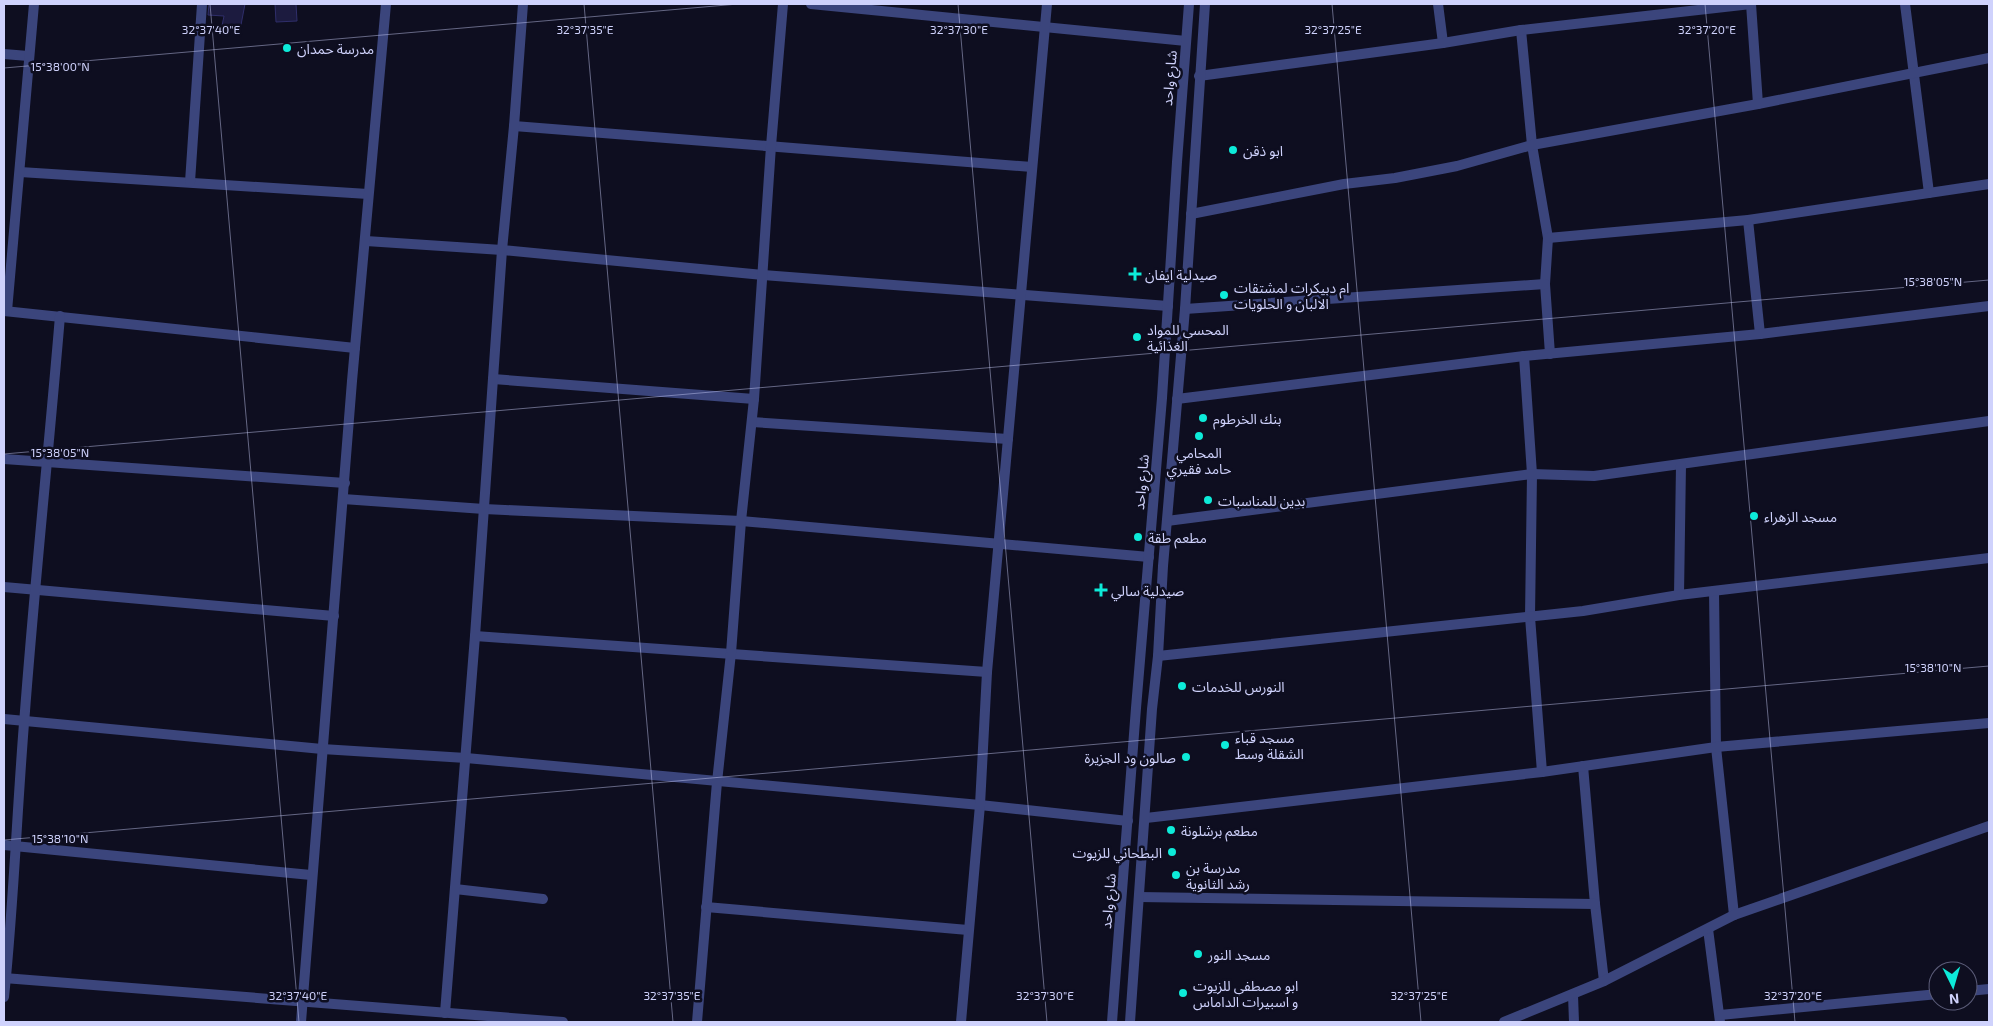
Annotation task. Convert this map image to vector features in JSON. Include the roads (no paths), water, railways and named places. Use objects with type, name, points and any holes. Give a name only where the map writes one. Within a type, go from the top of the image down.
[{"type":"street","points":[[34,4],[28,56],[20,172],[5,311],[355,348]]},
{"type":"street","points":[[190,182],[202,4]]},
{"type":"street","points":[[300,1022],[355,348],[366,241],[368,194],[386,4]]},
{"type":"street","points":[[445,1013],[476,636],[502,250],[523,4]]},
{"type":"street","points":[[697,1022],[717,782],[731,653],[741,521],[754,399],[770,146],[783,4]]},
{"type":"street","points":[[811,4],[1186,41]]},
{"type":"street","points":[[961,1022],[980,805],[987,672],[1048,4]]},
{"type":"street","name":"شارع واحد","points":[[1112,1022],[1168,306],[1189,4]]},
{"type":"street","name":"شارع واحد","points":[[1130,1022],[1146,818],[1152,709],[1158,656],[1166,521],[1186,309],[1190,214],[1205,4]]},
{"type":"street","points":[[1438,4],[1443,43]]},
{"type":"street","points":[[1200,76],[1443,43],[1521,30],[1751,4],[1758,104]]},
{"type":"street","points":[[1905,4],[1929,193]]},
{"type":"street","points":[[1521,30],[1532,145],[1548,238],[1545,284],[1550,354]]},
{"type":"street","points":[[4,54],[28,56]]},
{"type":"street","points":[[1190,214],[1344,184],[1395,178],[1457,166],[1532,145],[1758,104],[1989,58]]},
{"type":"street","points":[[514,126],[1032,166]]},
{"type":"street","points":[[1177,162],[1194,163]]},
{"type":"street","points":[[20,172],[368,194]]},
{"type":"street","points":[[1548,238],[1748,220],[1989,184]]},
{"type":"street","points":[[1748,220],[1760,334]]},
{"type":"street","points":[[366,241],[502,250],[763,275],[1168,306]]},
{"type":"street","points":[[1186,309],[1545,284]]},
{"type":"street","points":[[1178,400],[1524,356],[1760,334],[1989,306]]},
{"type":"street","points":[[4,998],[17,846],[34,588],[48,463],[60,316]]},
{"type":"street","points":[[1524,356],[1532,474],[1530,617],[1542,772]]},
{"type":"street","points":[[493,379],[754,399]]},
{"type":"street","points":[[1166,521],[1532,474],[1594,476],[1989,421]]},
{"type":"street","points":[[752,422],[1008,439]]},
{"type":"street","points":[[4,459],[345,484]]},
{"type":"street","points":[[1679,595],[1681,465]]},
{"type":"street","points":[[343,499],[484,509],[741,521],[1149,557]]},
{"type":"street","points":[[1158,656],[1583,611],[1679,595],[1989,558]]},
{"type":"street","points":[[4,587],[34,588],[334,616]]},
{"type":"street","points":[[1714,591],[1716,747],[1734,915]]},
{"type":"street","points":[[476,636],[987,672]]},
{"type":"street","points":[[1136,708],[1152,709]]},
{"type":"street","points":[[4,719],[322,749],[466,758],[1128,820]]},
{"type":"street","points":[[1146,818],[1542,772],[1716,747],[1989,723]]},
{"type":"street","points":[[1583,766],[1594,904],[1604,981]]},
{"type":"street","points":[[1132,776],[1148,777]]},
{"type":"street","points":[[1504,1022],[1604,981],[1734,915],[1989,826]]},
{"type":"street","points":[[4,845],[311,874]]},
{"type":"street","points":[[455,889],[543,899]]},
{"type":"street","points":[[1139,897],[1594,904]]},
{"type":"street","points":[[706,907],[968,930]]},
{"type":"street","points":[[1708,929],[1720,1019],[1928,995]]},
{"type":"street","points":[[5,978],[563,1022]]},
{"type":"street","points":[[1573,995],[1574,1022]]},
{"type":"place","name":"مدرسة حمدان","points":[[287,48]]},
{"type":"place","name":"ابو ذقن","points":[[1233,150]]},
{"type":"place","name":"صيدلية ايفان","points":[[1135,274]]},
{"type":"place","name":"ام دبيكرات لمشتقات الالبان و الحلويات","points":[[1224,295]]},
{"type":"place","name":"المحسي للمواد الغذائية","points":[[1137,337]]},
{"type":"place","name":"بنك الخرطوم","points":[[1203,418]]},
{"type":"place","name":"المحامي حامد فقيري","points":[[1199,436]]},
{"type":"place","name":"بدين للمناسبات","points":[[1208,500]]},
{"type":"place","name":"مسجد الزهراء","points":[[1754,516]]},
{"type":"place","name":"مطعم طقة","points":[[1138,537]]},
{"type":"place","name":"صيدلية سالي","points":[[1101,590]]},
{"type":"place","name":"النورس للخدمات","points":[[1182,686]]},
{"type":"place","name":"مسجد قباء الشقلة وسط","points":[[1225,745]]},
{"type":"place","name":"صالون ود الجزيرة","points":[[1186,757]]},
{"type":"place","name":"مطعم برشلونة","points":[[1171,830]]},
{"type":"place","name":"البطحاني للزيوت","points":[[1172,852]]},
{"type":"place","name":"مدرسة بن رشد الثانوية","points":[[1176,875]]},
{"type":"place","name":"مسجد النور","points":[[1198,954]]},
{"type":"place","name":"ابو مصطفي للزيوت و اسبيرات الداماس","points":[[1183,993]]}]
